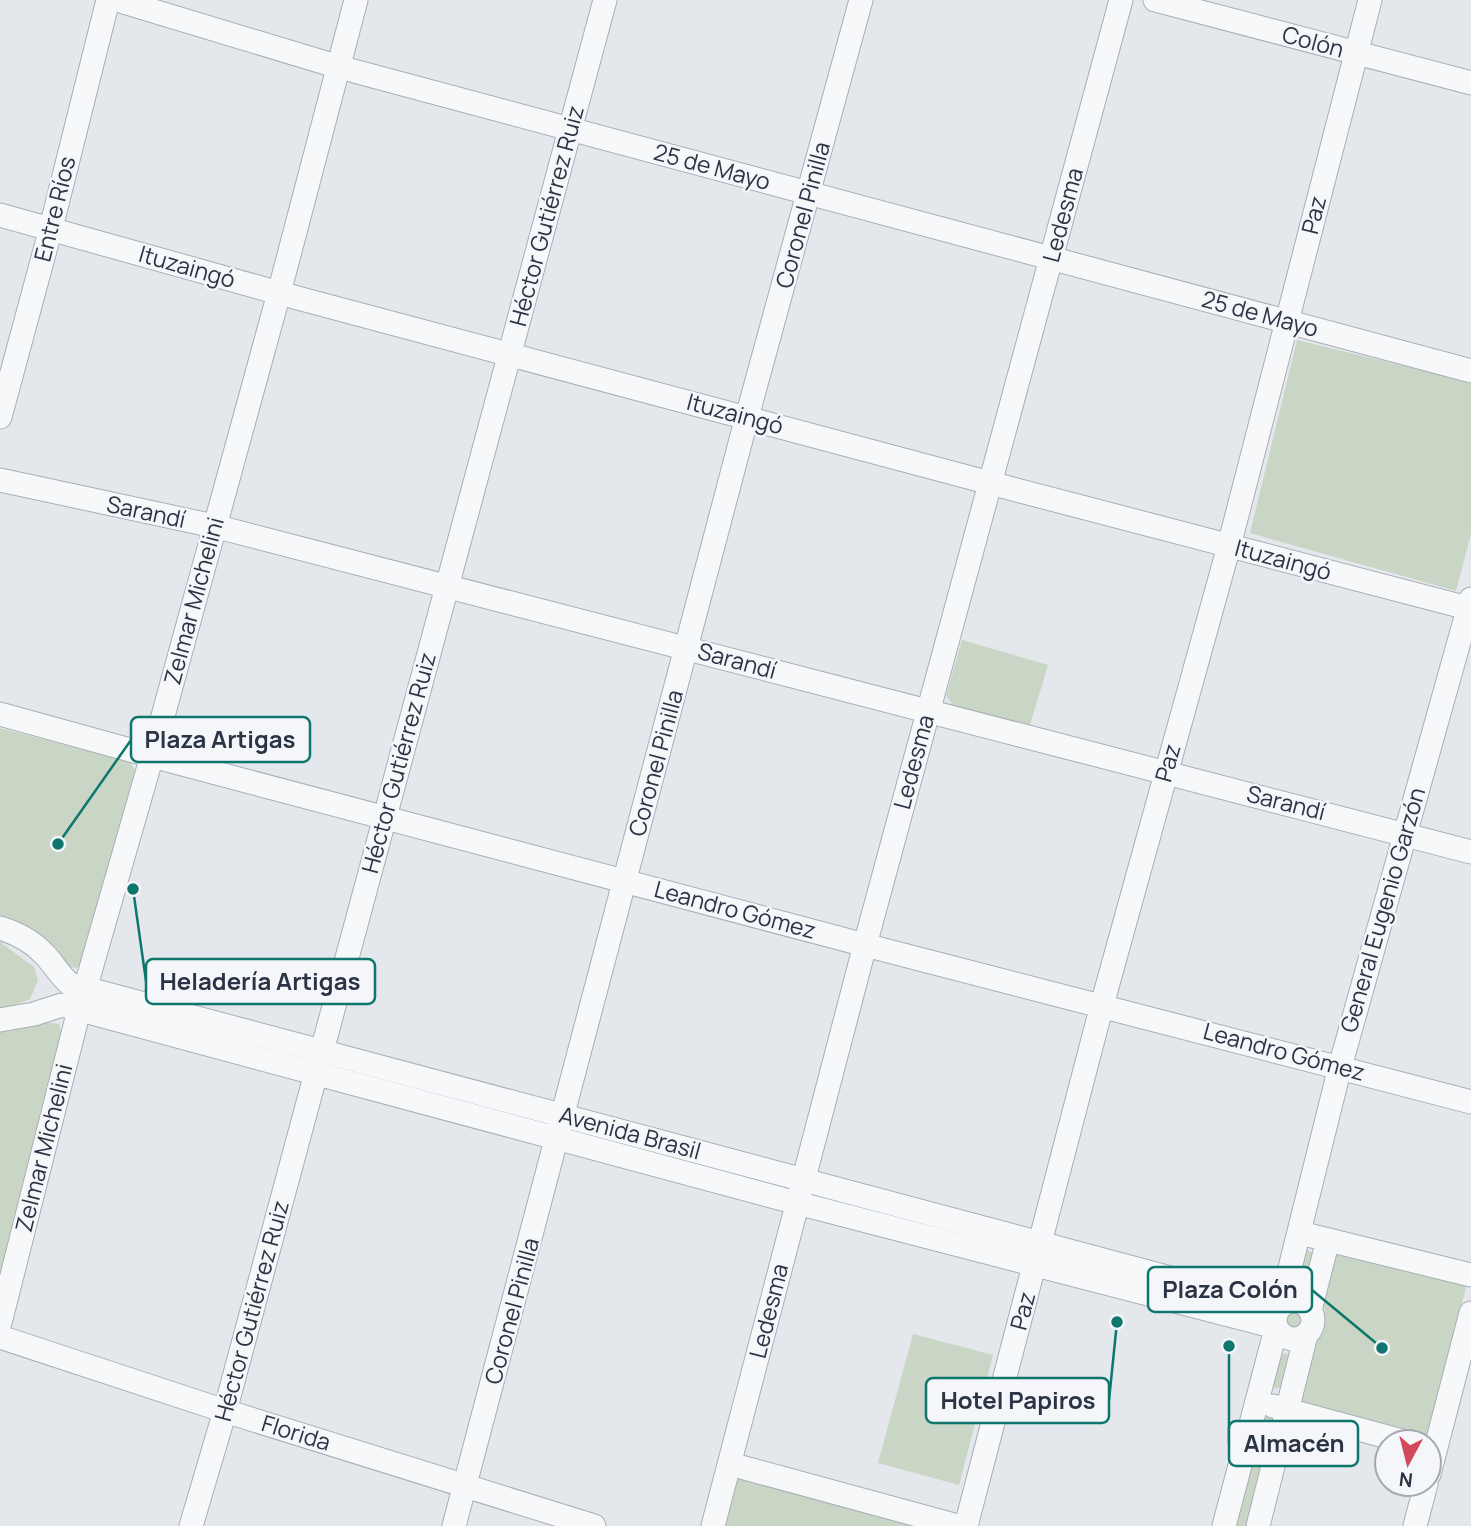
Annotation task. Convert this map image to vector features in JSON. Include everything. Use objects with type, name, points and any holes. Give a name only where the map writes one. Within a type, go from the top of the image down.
[{"type":"street","name":"Entre Ríos","points":[[0,417],[108,0]]},
{"type":"street","name":"25 de Mayo","points":[[117,0],[339,67],[1471,371]]},
{"type":"street","name":"Zelmar Michelini","points":[[0,1323],[83,999],[279,293],[356,0]]},
{"type":"street","name":"Héctor Gutiérrez Ruiz","points":[[191,1526],[323,1050],[605,0]]},
{"type":"street","name":"Coronel Pinilla","points":[[454,1526],[747,417],[861,0]]},
{"type":"street","name":"Ledesma","points":[[713,1526],[865,945],[1121,0]]},
{"type":"street","name":"Colón","points":[[1155,0],[1471,83]]},
{"type":"street","name":"Paz","points":[[966,1526],[1102,1005],[1229,546],[1370,0]]},
{"type":"street","name":"Ituzaingó","points":[[0,215],[279,293],[990,484],[1470,606]]},
{"type":"street","name":"Sarandí","points":[[0,480],[214,526],[1471,852]]},
{"type":"street","name":"General Eugenio Garzón","points":[[1224,1526],[1340,1067],[1470,606]]},
{"type":"street","name":"Leandro Gómez","points":[[0,714],[865,945],[1471,1102]]},
{"type":"street","name":"Avenida Brasil","points":[[0,928],[16,933],[44,953],[60,976],[83,999],[316,1074],[1036,1265],[1278,1317]]},
{"type":"street","name":"Avenida Brasil","points":[[0,1020],[21,1017],[83,999],[323,1050],[1041,1242],[1278,1317]]},
{"type":"street","points":[[1300,1233],[1471,1275]]},
{"type":"street","points":[[1258,1526],[1307,1335],[1313,1323],[1310,1310],[1328,1240]]},
{"type":"street","points":[[1307,1335],[1293,1339],[1280,1334],[1278,1317],[1297,1301],[1310,1310]]},
{"type":"street","points":[[1442,1428],[1463,1382],[1471,1313]]},
{"type":"street","name":"Florida","points":[[0,1337],[225,1411],[594,1526]]},
{"type":"street","points":[[1256,1402],[1373,1433]]},
{"type":"street","points":[[730,1464],[958,1526]]},
{"type":"street","points":[[1415,1526],[1422,1498]]},
{"type":"green space","points":[[1297,340],[1471,382],[1471,534],[1456,591],[1250,533]]},
{"type":"green space","points":[[962,640],[1048,665],[1029,728],[953,705],[946,696]]},
{"type":"green space","points":[[0,728],[130,762],[135,770],[84,963],[76,968],[66,966],[11,920],[0,917]]},
{"type":"green space","points":[[0,942],[34,967],[38,980],[30,999],[0,1008]]},
{"type":"green space","points":[[39,1021],[59,1024],[63,1041],[0,1278],[0,1032]]},
{"type":"green space","points":[[1307,1250],[1314,1253],[1305,1292],[1300,1292],[1296,1287]]},
{"type":"green space","points":[[1336,1250],[1468,1280],[1430,1428],[1392,1428],[1297,1404],[1309,1354],[1323,1331],[1323,1300]]},
{"type":"green space","points":[[1289,1312],[1297,1312],[1302,1321],[1300,1328],[1289,1330],[1284,1325],[1284,1317]]},
{"type":"green space","points":[[913,1334],[993,1355],[959,1485],[878,1463]]},
{"type":"green space","points":[[1281,1353],[1288,1354],[1290,1358],[1283,1386],[1276,1389],[1271,1384]]},
{"type":"green space","points":[[1265,1415],[1272,1417],[1274,1421],[1248,1526],[1235,1526],[1262,1418]]},
{"type":"green space","points":[[737,1473],[918,1526],[724,1526]]},
{"type":"place","name":"Plaza Artigas","points":[[58,844]]},
{"type":"place","name":"Heladería Artigas","points":[[133,889]]},
{"type":"place","name":"Hotel Papiros","points":[[1117,1322]]},
{"type":"place","name":"Almacén","points":[[1229,1346]]},
{"type":"place","name":"Plaza Colón","points":[[1382,1348]]}]
